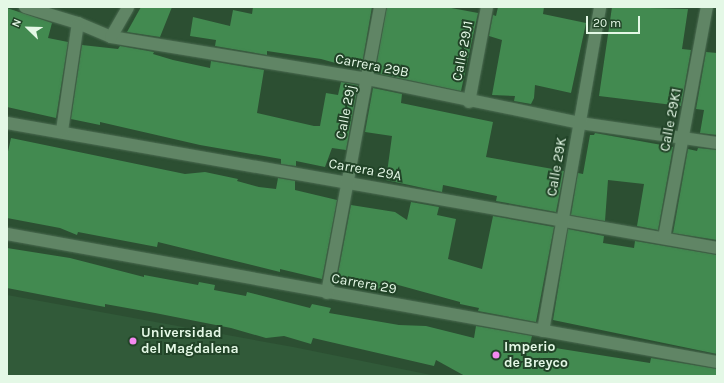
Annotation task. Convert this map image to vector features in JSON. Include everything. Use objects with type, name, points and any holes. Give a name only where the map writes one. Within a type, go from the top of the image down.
[{"type":"street","name":"Carrera 29B","points":[[25,7],[78,23],[111,37],[368,79],[469,102],[580,123],[717,143]]},
{"type":"street","points":[[111,37],[128,7]]},
{"type":"street","name":"Calle 29j","points":[[327,293],[368,79],[380,7]]},
{"type":"street","name":"Calle 29J1","points":[[469,102],[487,7]]},
{"type":"street","name":"Calle 29K","points":[[543,331],[600,7]]},
{"type":"street","name":"Calle 29K1","points":[[664,238],[707,7]]},
{"type":"street","points":[[62,131],[78,23]]},
{"type":"street","name":"Carrera 29A","points":[[7,123],[62,131],[717,248]]},
{"type":"street","name":"Carrera 29","points":[[7,234],[327,293],[717,362]]},
{"type":"shaded area","name":"Universidad del Magdalena","points":[[7,295],[293,347],[436,376],[7,376]]},
{"type":"building","points":[[141,7],[172,7],[160,37],[127,32]]},
{"type":"building","points":[[253,7],[372,7],[361,70],[321,59],[267,51],[267,55],[215,46],[216,40],[190,36],[193,17],[230,26],[233,10],[252,14]]},
{"type":"building","points":[[387,7],[446,7],[478,13],[461,91],[375,73]]},
{"type":"building","points":[[498,7],[544,7],[543,14],[586,23],[571,93],[535,85],[534,98],[531,104],[514,101],[515,96],[492,95],[502,40],[489,36],[493,15],[496,16]]},
{"type":"building","points":[[612,7],[688,9],[682,49],[691,50],[681,106],[599,96]]},
{"type":"building","points":[[7,8],[52,23],[48,38],[68,42],[56,118],[7,107]]},
{"type":"building","points":[[82,45],[118,49],[120,46],[154,52],[153,54],[173,60],[210,68],[211,61],[264,70],[257,113],[314,126],[320,126],[326,93],[338,95],[341,82],[358,85],[346,150],[332,148],[325,167],[296,161],[296,166],[281,164],[281,159],[200,145],[100,122],[100,125],[71,119]]},
{"type":"building","points":[[706,52],[717,53],[717,135],[700,133],[704,110],[696,109]]},
{"type":"building","points":[[373,88],[402,94],[401,103],[493,122],[486,157],[564,171],[556,212],[496,201],[497,196],[443,185],[442,192],[386,180],[392,136],[365,132]]},
{"type":"building","points":[[595,133],[673,147],[658,230],[637,226],[644,184],[608,180],[605,221],[571,215],[578,173],[583,174],[590,135],[594,135]]},
{"type":"building","points":[[11,138],[185,174],[205,172],[238,179],[237,181],[259,187],[276,189],[278,178],[295,181],[295,190],[337,200],[322,279],[280,269],[280,272],[158,242],[157,247],[78,232],[77,235],[60,228],[7,218],[7,156]]},
{"type":"building","points":[[698,148],[717,150],[717,240],[673,233],[688,149],[697,151]]},
{"type":"building","points":[[411,202],[439,207],[437,215],[456,219],[448,259],[482,269],[493,216],[554,227],[536,322],[478,311],[479,308],[460,304],[460,302],[391,283],[389,291],[337,279],[351,205],[395,212],[407,220]]},
{"type":"building","points":[[568,229],[604,236],[603,243],[634,248],[635,241],[717,255],[717,354],[553,320]]},
{"type":"building","points":[[7,248],[70,258],[144,277],[144,275],[198,285],[199,282],[215,285],[214,290],[246,296],[247,292],[310,308],[312,304],[331,308],[329,313],[399,325],[426,326],[474,338],[476,326],[532,336],[530,344],[650,363],[651,358],[717,369],[717,376],[465,376],[436,360],[434,366],[313,338],[311,344],[284,336],[266,338],[231,328],[155,313],[105,304],[105,307],[7,288]]},
{"type":"place","name":"Universidad del Magdalena","points":[[133,341]]},
{"type":"place","name":"Imperio de Breyco","points":[[496,355]]}]
